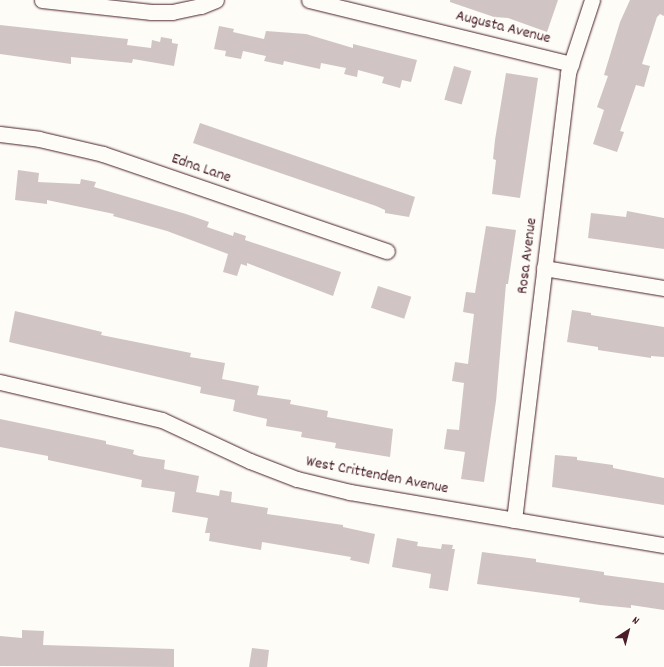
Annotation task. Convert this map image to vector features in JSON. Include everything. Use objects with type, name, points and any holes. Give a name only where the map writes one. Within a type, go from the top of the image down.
[{"type":"street","points":[[42,0],[158,12],[200,6],[216,0]]},
{"type":"street","name":"Augusta Avenue","points":[[309,0],[571,64]]},
{"type":"street","name":"Rosa Avenue","points":[[514,520],[544,268],[571,64],[592,0]]},
{"type":"street","name":"Edna Lane","points":[[0,134],[39,139],[103,154],[387,251]]},
{"type":"street","points":[[544,268],[664,288]]},
{"type":"street","name":"West Crittenden Avenue","points":[[0,382],[162,420],[250,461],[297,479],[350,492],[664,545]]},
{"type":"building","points":[[450,0],[558,0],[547,32],[508,18],[494,17],[450,2]]},
{"type":"building","points":[[630,0],[664,0],[664,16],[660,14],[657,17],[642,64],[650,66],[644,87],[636,85],[620,131],[624,132],[617,152],[593,144],[604,110],[597,107],[608,76],[604,75],[620,22]]},
{"type":"building","points":[[0,25],[128,39],[127,45],[151,48],[152,40],[160,42],[161,37],[172,39],[172,43],[178,44],[174,66],[133,59],[132,63],[71,57],[71,64],[0,54]]},
{"type":"building","points":[[219,26],[234,29],[233,32],[264,39],[266,31],[306,34],[353,48],[353,44],[417,60],[411,82],[402,80],[400,88],[382,83],[384,77],[358,70],[357,77],[344,74],[346,68],[321,63],[320,69],[284,61],[283,65],[264,61],[266,56],[243,51],[241,59],[225,56],[226,51],[214,49]]},
{"type":"building","points":[[454,66],[471,71],[462,105],[444,100]]},
{"type":"building","points":[[506,73],[538,78],[520,198],[492,194],[496,160],[493,159],[495,140]]},
{"type":"building","points":[[200,123],[415,197],[409,217],[385,213],[385,210],[376,206],[193,143]]},
{"type":"building","points":[[18,170],[39,173],[38,182],[80,184],[81,179],[96,182],[94,187],[186,214],[209,222],[207,227],[233,236],[234,232],[246,236],[245,240],[341,272],[333,296],[247,263],[247,266],[241,264],[237,276],[223,272],[228,254],[167,231],[113,216],[114,214],[47,200],[47,204],[15,200]]},
{"type":"building","points":[[627,211],[664,218],[664,249],[588,238],[591,213],[626,217]]},
{"type":"building","points":[[486,226],[516,230],[508,284],[506,284],[496,401],[484,482],[461,479],[465,452],[444,449],[447,429],[459,430],[464,383],[452,381],[455,362],[468,364],[474,314],[463,312],[466,292],[475,293]]},
{"type":"building","points":[[378,286],[411,297],[404,319],[371,308]]},
{"type":"building","points":[[572,310],[591,313],[591,315],[664,327],[664,357],[651,356],[651,358],[598,350],[598,347],[567,342]]},
{"type":"building","points":[[15,311],[102,332],[101,335],[191,353],[190,357],[225,363],[222,379],[259,386],[257,395],[291,400],[290,404],[328,411],[327,417],[393,429],[390,457],[335,448],[336,443],[301,437],[302,432],[266,426],[267,419],[233,411],[235,400],[200,393],[201,387],[9,342]]},
{"type":"building","points":[[0,419],[106,441],[106,444],[134,450],[133,454],[139,456],[165,460],[164,469],[199,476],[196,492],[219,496],[220,490],[232,492],[231,502],[268,508],[267,514],[343,525],[343,527],[375,534],[369,564],[350,560],[351,557],[262,542],[261,550],[209,541],[210,533],[205,533],[208,518],[172,512],[175,492],[141,487],[142,480],[48,460],[48,456],[0,447]]},
{"type":"building","points":[[555,455],[577,457],[577,460],[613,465],[613,468],[664,478],[664,505],[552,487]]},
{"type":"building","points":[[397,538],[418,542],[417,546],[441,549],[442,544],[453,545],[452,549],[455,549],[448,591],[429,588],[431,574],[392,567]]},
{"type":"building","points":[[482,552],[536,559],[536,562],[604,572],[604,575],[664,583],[664,610],[631,605],[631,608],[600,605],[579,602],[580,598],[477,584]]},
{"type":"building","points":[[22,630],[44,631],[43,645],[174,649],[174,667],[0,666],[0,636],[22,638]]},
{"type":"building","points":[[252,648],[269,650],[267,667],[249,667]]}]
